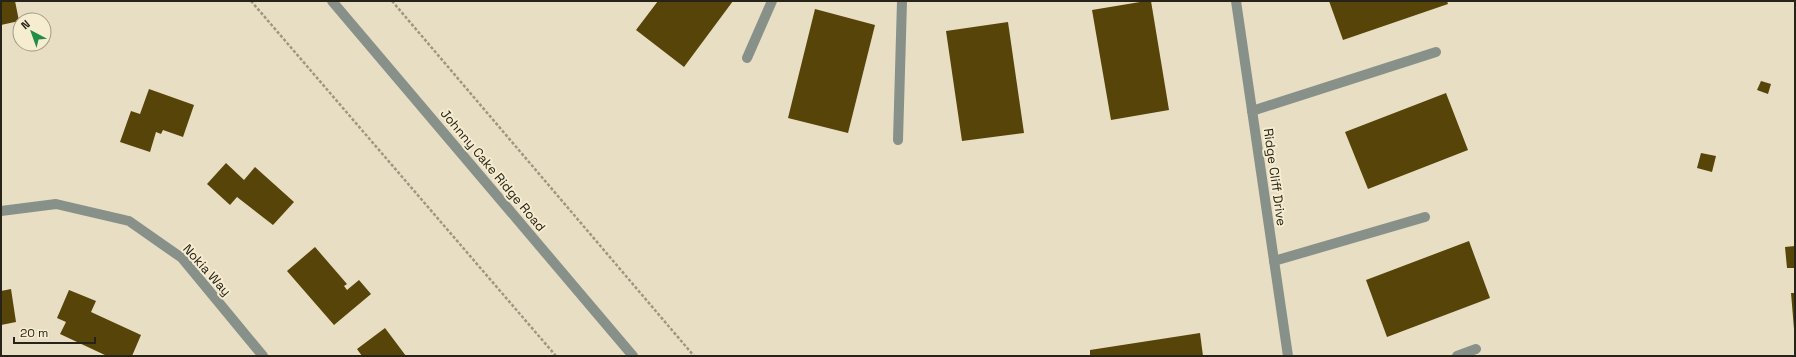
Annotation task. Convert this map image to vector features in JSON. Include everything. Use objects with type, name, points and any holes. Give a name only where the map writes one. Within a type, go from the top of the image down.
[{"type":"street","name":"Johnny Cake Ridge Road","points":[[332,1],[633,356]]},
{"type":"street","points":[[748,58],[772,1]]},
{"type":"street","points":[[898,140],[902,1]]},
{"type":"street","name":"Ridge Cliff Drive","points":[[1236,1],[1288,356]]},
{"type":"street","points":[[1252,111],[1436,52]]},
{"type":"street","name":"Nokia Way","points":[[1,211],[56,204],[129,221],[182,258],[263,356]]},
{"type":"street","points":[[1274,261],[1425,217]]},
{"type":"street","points":[[1457,356],[1476,349]]},
{"type":"path","points":[[251,1],[556,356]]},
{"type":"path","points":[[392,1],[694,356]]},
{"type":"building","points":[[1,1],[15,1],[17,12],[12,12],[12,23],[1,25]]},
{"type":"building","points":[[658,1],[733,1],[684,67],[636,30]]},
{"type":"building","points":[[1151,1],[1169,110],[1111,120],[1092,10]]},
{"type":"building","points":[[1329,1],[1447,1],[1448,4],[1343,40]]},
{"type":"building","points":[[815,9],[875,25],[848,133],[788,118]]},
{"type":"building","points":[[1008,22],[1024,133],[962,141],[946,31]]},
{"type":"building","points":[[1761,81],[1771,84],[1768,94],[1757,90]]},
{"type":"building","points":[[149,89],[194,105],[183,137],[163,130],[161,134],[156,132],[150,152],[120,142],[131,111],[140,114]]},
{"type":"building","points":[[1446,93],[1468,150],[1368,189],[1345,132]]},
{"type":"building","points":[[1701,153],[1716,156],[1712,172],[1697,168]]},
{"type":"building","points":[[226,163],[244,180],[255,167],[294,202],[273,225],[237,197],[230,205],[207,184]]},
{"type":"building","points":[[1469,241],[1490,298],[1387,337],[1366,280]]},
{"type":"building","points":[[1795,246],[1795,268],[1787,268],[1785,247]]},
{"type":"building","points":[[315,247],[347,284],[344,286],[347,290],[359,280],[371,294],[334,325],[287,271]]},
{"type":"building","points":[[11,289],[16,322],[1,325],[1,291]]},
{"type":"building","points":[[69,290],[96,301],[91,312],[141,335],[132,356],[107,356],[60,334],[66,322],[57,318]]},
{"type":"building","points":[[1791,293],[1795,293],[1795,329],[1794,329]]},
{"type":"building","points":[[385,328],[406,356],[362,356],[357,349]]},
{"type":"building","points":[[1200,333],[1203,356],[1090,356],[1090,350]]}]
